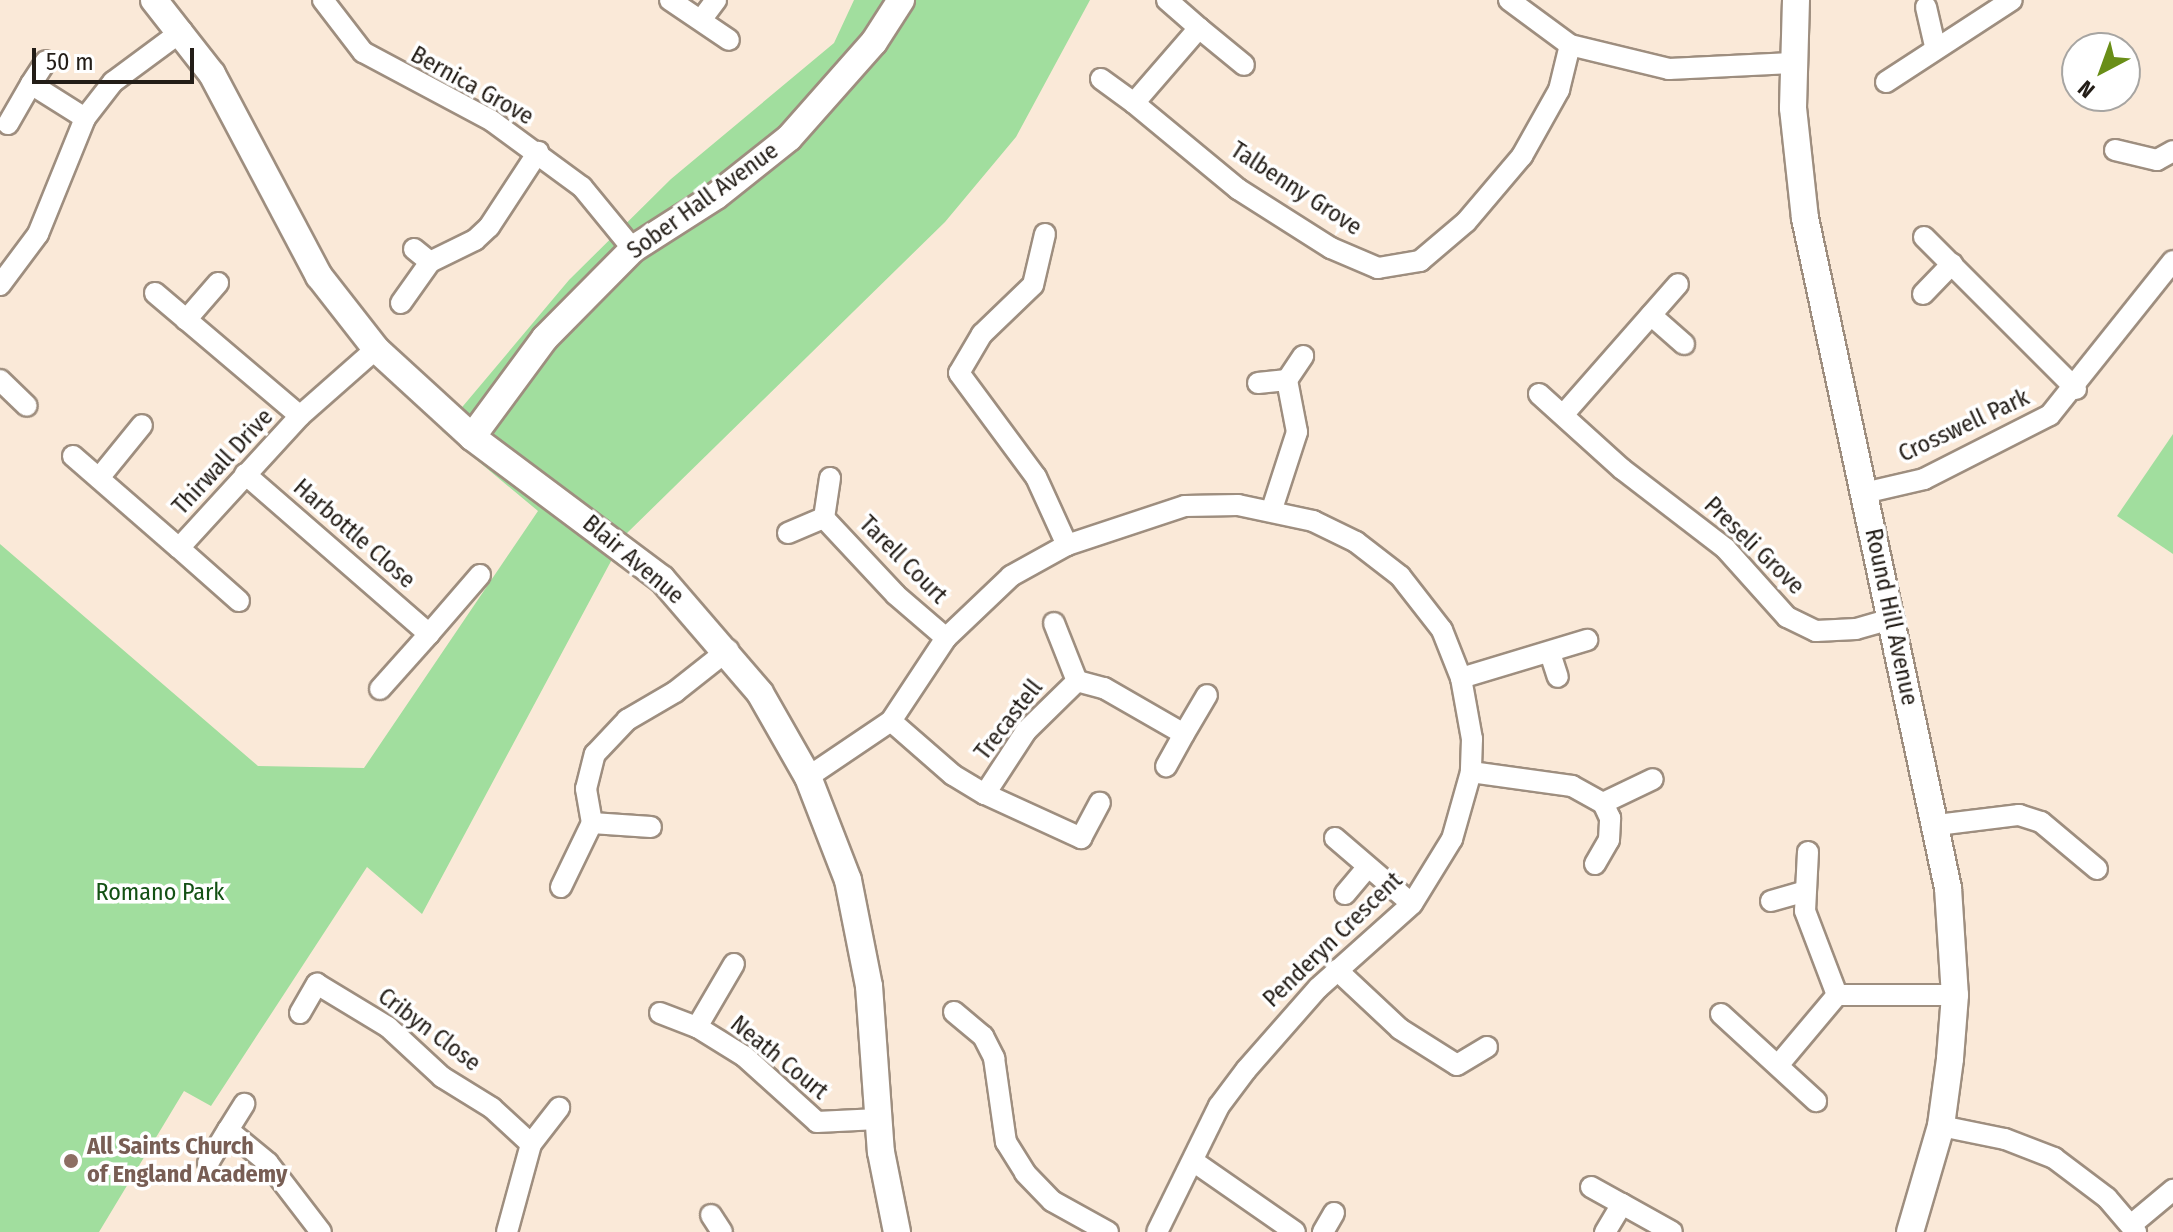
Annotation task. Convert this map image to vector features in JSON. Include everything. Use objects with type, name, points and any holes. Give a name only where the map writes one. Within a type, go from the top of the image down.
[{"type":"street","name":"Blair Avenue","points":[[154,0],[182,31],[224,95],[319,276],[376,349],[472,437],[662,579],[728,650],[760,693],[808,777],[848,880],[863,944],[878,1119],[897,1232]]},
{"type":"street","name":"Bernica Grove","points":[[323,0],[363,52],[538,152],[582,187],[633,249]]},
{"type":"street","points":[[670,0],[729,40]]},
{"type":"street","points":[[701,20],[716,0]]},
{"type":"street","name":"Sober Hall Avenue","points":[[472,437],[545,338],[633,249],[716,196],[789,138],[874,42],[901,0]]},
{"type":"street","points":[[1167,0],[1244,65]]},
{"type":"street","points":[[1509,0],[1570,45],[1669,69],[1792,63]]},
{"type":"street","name":"Round Hill Avenue","points":[[1796,0],[1792,63],[1805,218],[1948,888],[1955,995],[1941,1126],[1910,1232]]},
{"type":"street","points":[[1886,82],[1935,46],[2012,0]]},
{"type":"street","points":[[1926,7],[1935,46]]},
{"type":"street","points":[[1134,103],[1199,28]]},
{"type":"street","points":[[0,285],[38,234],[85,118],[113,82],[182,31]]},
{"type":"street","name":"Talbenny Grove","points":[[1101,79],[1238,189],[1331,248],[1378,268],[1420,261],[1466,222],[1522,156],[1559,90],[1570,45]]},
{"type":"street","points":[[8,124],[46,61]]},
{"type":"street","points":[[31,84],[85,118]]},
{"type":"street","points":[[2115,150],[2157,160],[2173,151]]},
{"type":"street","points":[[401,303],[430,262],[489,227],[538,152]]},
{"type":"street","points":[[1045,234],[1033,285],[982,334],[959,373],[1036,477],[1067,545]]},
{"type":"street","name":"Crosswell Park","points":[[1924,237],[2076,389]]},
{"type":"street","points":[[414,249],[430,262]]},
{"type":"street","name":"Crosswell Park","points":[[1864,493],[1924,479],[2050,415],[2076,389],[2173,261]]},
{"type":"street","points":[[1923,294],[1952,264]]},
{"type":"street","points":[[186,320],[218,283]]},
{"type":"street","points":[[1563,415],[1678,284]]},
{"type":"street","points":[[155,293],[300,416]]},
{"type":"street","points":[[1651,315],[1684,344]]},
{"type":"street","name":"Thirwall Drive","points":[[73,456],[179,548],[300,416],[376,349]]},
{"type":"street","points":[[1272,509],[1297,432],[1287,380],[1303,356]]},
{"type":"street","points":[[0,380],[27,406]]},
{"type":"street","points":[[1258,383],[1287,380]]},
{"type":"street","name":"Preseli Grove","points":[[1539,394],[1725,548],[1787,617],[1816,631],[1856,629],[1891,619]]},
{"type":"street","points":[[99,478],[142,425]]},
{"type":"street","name":"Harbottle Close","points":[[245,474],[429,634]]},
{"type":"street","name":"Tarell Court","points":[[824,518],[830,478]]},
{"type":"street","name":"Penderyn Crescent","points":[[808,777],[891,721],[946,638],[1011,576],[1067,545],[1185,506],[1272,509],[1356,542],[1400,576],[1442,630],[1461,678],[1472,739],[1471,772],[1452,839],[1412,904],[1337,970],[1246,1070],[1219,1106],[1157,1232]]},
{"type":"street","name":"Tarell Court","points":[[788,533],[824,518]]},
{"type":"street","name":"Tarell Court","points":[[824,518],[896,595],[946,638]]},
{"type":"street","points":[[179,548],[239,601]]},
{"type":"street","points":[[380,689],[480,575]]},
{"type":"street","name":"Trecastell","points":[[1054,623],[1077,681]]},
{"type":"street","points":[[1461,678],[1587,640]]},
{"type":"street","points":[[561,887],[592,823],[586,789],[595,754],[627,720],[675,692],[728,650]]},
{"type":"street","points":[[1550,653],[1558,677]]},
{"type":"street","name":"Trecastell","points":[[1077,681],[1104,688],[1184,734]]},
{"type":"street","name":"Trecastell","points":[[985,794],[1026,731],[1077,681]]},
{"type":"street","points":[[1166,766],[1207,695]]},
{"type":"street","name":"Trecastell","points":[[891,721],[953,775],[985,794],[1081,838],[1100,803]]},
{"type":"street","points":[[1471,772],[1572,786],[1603,803],[1610,818],[1609,840],[1595,864]]},
{"type":"street","points":[[1603,803],[1653,779]]},
{"type":"street","points":[[1937,825],[2019,815],[2041,822],[2097,869]]},
{"type":"street","points":[[592,823],[651,827]]},
{"type":"street","points":[[1335,838],[1412,904]]},
{"type":"street","points":[[1808,852],[1805,911],[1837,995]]},
{"type":"street","points":[[1345,894],[1367,868]]},
{"type":"street","points":[[1771,901],[1806,891]]},
{"type":"street","name":"Neath Court","points":[[697,1027],[734,964]]},
{"type":"street","points":[[1337,970],[1400,1029],[1457,1065],[1487,1047]]},
{"type":"street","name":"Cribyn Close","points":[[300,1013],[317,984],[388,1027],[442,1077],[492,1108],[531,1144]]},
{"type":"street","points":[[1837,995],[1955,995]]},
{"type":"street","points":[[1780,1063],[1837,995]]},
{"type":"street","points":[[954,1012],[983,1036],[994,1058],[1006,1142],[1025,1173],[1052,1201],[1108,1232]]},
{"type":"street","name":"Neath Court","points":[[660,1013],[697,1027],[744,1056],[817,1122],[878,1119]]},
{"type":"street","points":[[1721,1014],[1747,1042],[1780,1063],[1816,1101]]},
{"type":"street","points":[[208,1163],[244,1104]]},
{"type":"street","points":[[507,1232],[531,1144],[559,1108]]},
{"type":"street","points":[[1941,1126],[1992,1135],[2054,1158],[2107,1198],[2134,1229],[2173,1190]]},
{"type":"street","points":[[228,1130],[268,1163],[321,1232]]},
{"type":"street","points":[[1193,1161],[1295,1232]]},
{"type":"street","points":[[1591,1187],[1672,1232]]},
{"type":"street","points":[[1605,1232],[1622,1204]]},
{"type":"street","points":[[1323,1232],[1334,1213]]},
{"type":"green space","name":"Romano Park","points":[[854,0],[1090,0],[1016,137],[945,222],[625,535],[422,914],[367,867],[211,1106],[184,1091],[99,1232],[0,1232],[0,544],[258,766],[364,768],[538,511],[442,431],[569,280],[671,179],[834,43]]},
{"type":"green space","points":[[2173,434],[2173,554],[2117,516]]},
{"type":"place","name":"All Saints Church of England Academy","points":[[71,1161]]}]
